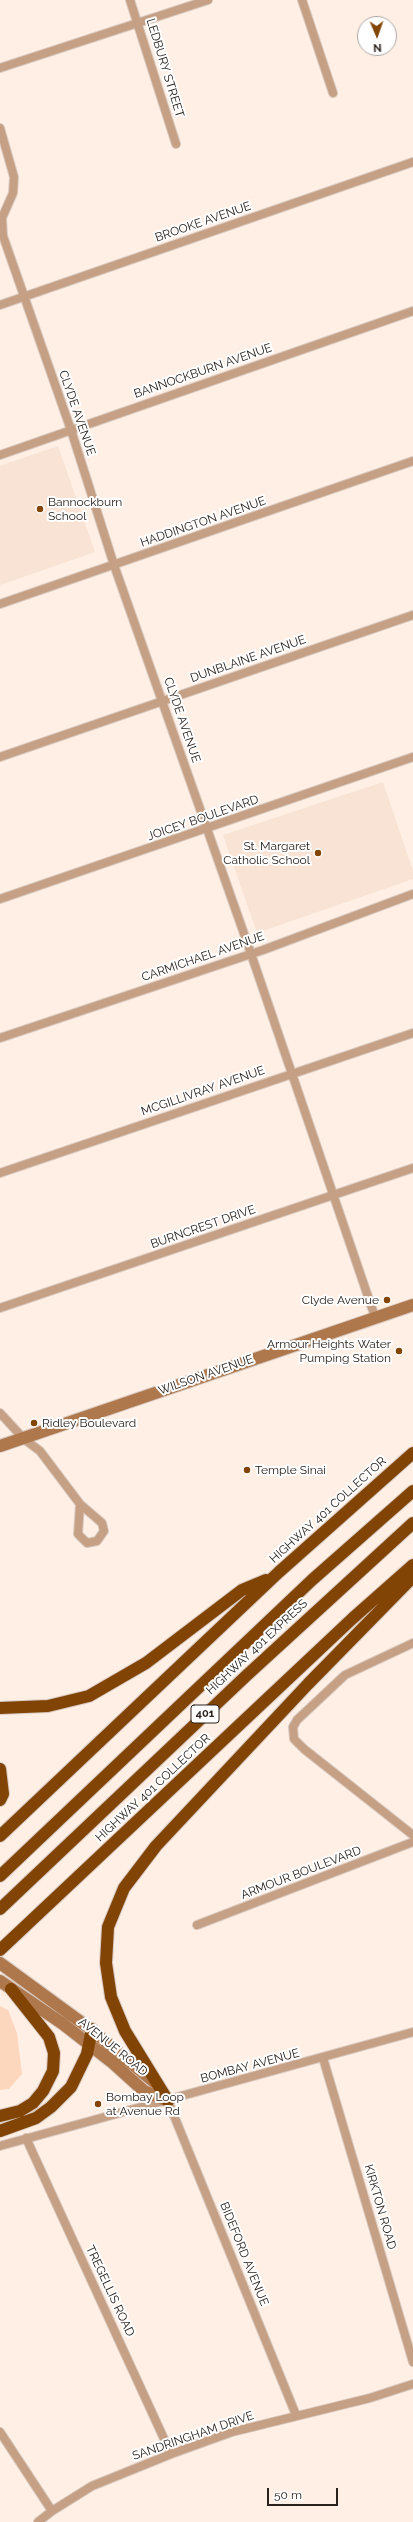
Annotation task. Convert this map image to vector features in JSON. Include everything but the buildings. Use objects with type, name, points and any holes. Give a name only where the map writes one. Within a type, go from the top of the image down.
[{"type":"highway","name":"HIGHWAY 401 COLLECTOR","points":[[0,1836],[273,1578],[413,1453]]},
{"type":"highway","name":"HIGHWAY 401 EXPRESS","points":[[0,1876],[312,1580],[413,1491]]},
{"type":"highway","name":"HIGHWAY 401 EXPRESS","points":[[0,1908],[240,1681],[413,1523]]},
{"type":"highway","name":"HIGHWAY 401 COLLECTOR","points":[[0,1950],[353,1618],[413,1565]]},
{"type":"highway","points":[[168,2101],[128,2035],[111,1997],[106,1963],[108,1927],[124,1888],[156,1846],[303,1689],[413,1577]]},
{"type":"highway","points":[[0,1708],[48,1706],[89,1696],[146,1663],[242,1590],[273,1578]]},
{"type":"highway","points":[[0,1769],[3,1794],[0,1800]]},
{"type":"highway","points":[[0,2116],[20,2111],[33,2103],[43,2091],[53,2071],[54,2053],[49,2038],[10,1989]]},
{"type":"highway","points":[[0,2131],[22,2125],[51,2108],[71,2087],[90,2045],[92,2029]]},
{"type":"main road","name":"WILSON AVENUE","points":[[0,1446],[413,1305]]},
{"type":"main road","name":"AVENUE ROAD","points":[[0,1963],[92,2029],[151,2078],[168,2101]]},
{"type":"main road","name":"AVENUE ROAD","points":[[0,1981],[90,2045],[144,2091],[168,2101]]},
{"type":"street","name":"LEDBURY STREET","points":[[130,0],[176,144]]},
{"type":"street","points":[[0,68],[208,0]]},
{"type":"street","points":[[302,0],[333,93]]},
{"type":"street","name":"CLYDE AVENUE","points":[[0,128],[14,176],[13,193],[2,218],[2,230],[71,430],[114,565],[208,829],[375,1318]]},
{"type":"street","name":"BROOKE AVENUE","points":[[0,305],[413,162]]},
{"type":"street","name":"BANNOCKBURN AVENUE","points":[[0,454],[413,311]]},
{"type":"street","name":"HADDINGTON AVENUE","points":[[0,604],[413,461]]},
{"type":"street","name":"DUNBLAINE AVENUE","points":[[0,757],[413,615]]},
{"type":"street","name":"JOICEY BOULEVARD","points":[[0,899],[208,829],[413,757]]},
{"type":"street","name":"CARMICHAEL AVENUE","points":[[0,1038],[251,954],[413,894]]},
{"type":"street","name":"MCGILLIVRAY AVENUE","points":[[0,1173],[413,1033]]},
{"type":"street","name":"BURNCREST DRIVE","points":[[0,1308],[413,1168]]},
{"type":"street","points":[[0,1413],[24,1439],[40,1451],[80,1504],[102,1523],[104,1531],[97,1541],[87,1543],[78,1534],[80,1504]]},
{"type":"street","points":[[413,1643],[345,1675],[297,1720],[293,1727],[294,1739],[304,1749],[413,1835]]},
{"type":"street","name":"ARMOUR BOULEVARD","points":[[197,1925],[413,1842]]},
{"type":"street","name":"BOMBAY AVENUE","points":[[0,2146],[168,2101],[413,2032]]},
{"type":"street","name":"KIRKTON ROAD","points":[[323,2058],[413,2362]]},
{"type":"street","name":"BIDEFORD AVENUE","points":[[168,2101],[296,2416]]},
{"type":"street","name":"TREGELLIS ROAD","points":[[26,2138],[171,2454]]},
{"type":"street","name":"SANDRINGHAM DRIVE","points":[[38,2522],[52,2511],[92,2486],[171,2454],[232,2432],[370,2398],[413,2384]]},
{"type":"street","points":[[0,2432],[52,2511]]},
{"type":"shaded area","name":"Bannockburn School","points":[[58,446],[95,552],[0,585],[0,466]]},
{"type":"shaded area","name":"St. Margaret Catholic School","points":[[383,782],[413,871],[413,879],[257,933],[223,835]]},
{"type":"shaded area","points":[[0,2006],[8,2010],[17,2033],[22,2074],[9,2089],[0,2090]]},
{"type":"place","name":"Bannockburn School","points":[[40,509]]},
{"type":"place","name":"St. Margaret Catholic School","points":[[318,853]]},
{"type":"place","name":"Clyde Avenue","points":[[387,1300]]},
{"type":"place","name":"Armour Heights Water Pumping Station","points":[[399,1351]]},
{"type":"place","name":"Ridley Boulevard","points":[[34,1423]]},
{"type":"place","name":"Temple Sinai","points":[[247,1470]]},
{"type":"place","name":"Bombay Loop at Avenue Rd","points":[[98,2104]]}]
